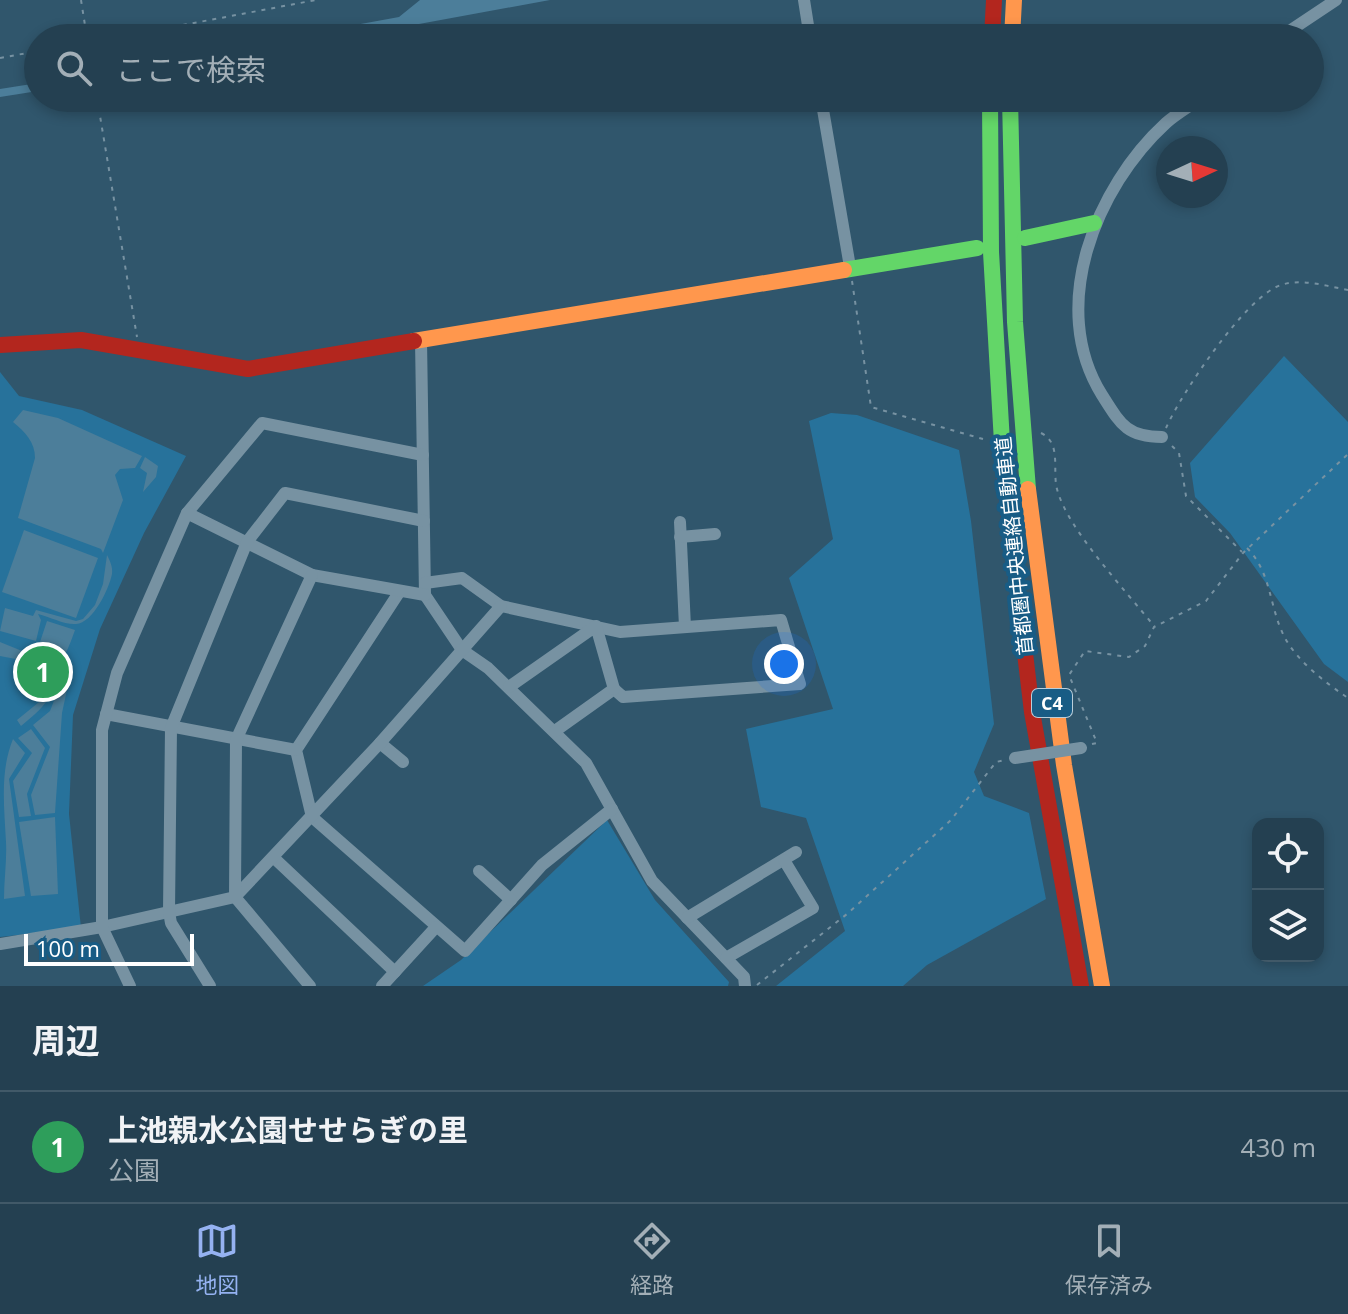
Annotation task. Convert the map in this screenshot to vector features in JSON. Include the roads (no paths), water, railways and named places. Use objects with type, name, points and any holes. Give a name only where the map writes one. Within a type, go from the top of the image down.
[{"type":"main road","points":[[993,24],[994,0]]},
{"type":"main road","points":[[1013,24],[1014,0]]},
{"type":"main road","name":"首都圏中央連絡自動車道","points":[[990,112],[991,287],[1011,538],[1032,712],[1081,986]]},
{"type":"main road","name":"首都圏中央連絡自動車道","points":[[1010,112],[1008,189],[1013,326],[1025,470],[1054,712],[1102,986]]},
{"type":"main road","points":[[1025,238],[1094,223]]},
{"type":"main road","points":[[0,345],[81,340],[226,368],[248,369],[977,248]]},
{"type":"street","points":[[804,0],[808,24]]},
{"type":"street","points":[[1300,24],[1336,0]]},
{"type":"street","points":[[823,112],[850,267]]},
{"type":"street","points":[[1162,437],[1147,439],[1127,429],[1094,382],[1081,339],[1080,283],[1094,223],[1118,180],[1166,123],[1181,112]]},
{"type":"street","points":[[421,340],[425,589],[462,650],[509,687],[586,763],[652,881],[744,977],[745,986]]},
{"type":"street","points":[[130,986],[102,927],[102,730],[117,673],[187,513],[262,423],[423,455]]},
{"type":"street","points":[[210,986],[171,923],[169,912],[171,728],[247,542],[285,493],[424,521]]},
{"type":"street","points":[[187,513],[312,575],[400,591],[425,589],[462,578],[501,606],[596,626],[620,632],[781,620],[800,684],[623,697],[614,689],[596,626]]},
{"type":"street","points":[[680,522],[685,627]]},
{"type":"street","points":[[680,537],[715,534]]},
{"type":"street","points":[[310,986],[235,897],[236,740],[312,575]]},
{"type":"street","points":[[400,591],[296,750],[312,817],[465,951],[542,865],[612,809]]},
{"type":"street","points":[[0,944],[102,927],[235,897],[380,743],[501,606]]},
{"type":"street","points":[[509,687],[596,626]]},
{"type":"street","points":[[555,731],[614,689]]},
{"type":"street","points":[[106,714],[296,750]]},
{"type":"street","points":[[380,743],[403,762]]},
{"type":"street","points":[[1015,758],[1081,748]]},
{"type":"street","points":[[687,918],[796,852]]},
{"type":"street","points":[[273,857],[395,972]]},
{"type":"street","points":[[726,958],[813,908],[784,860]]},
{"type":"street","points":[[479,871],[511,900]]},
{"type":"street","points":[[382,986],[436,927]]},
{"type":"place","name":"上池親水公園せせらぎの里","points":[[43,672]]}]
